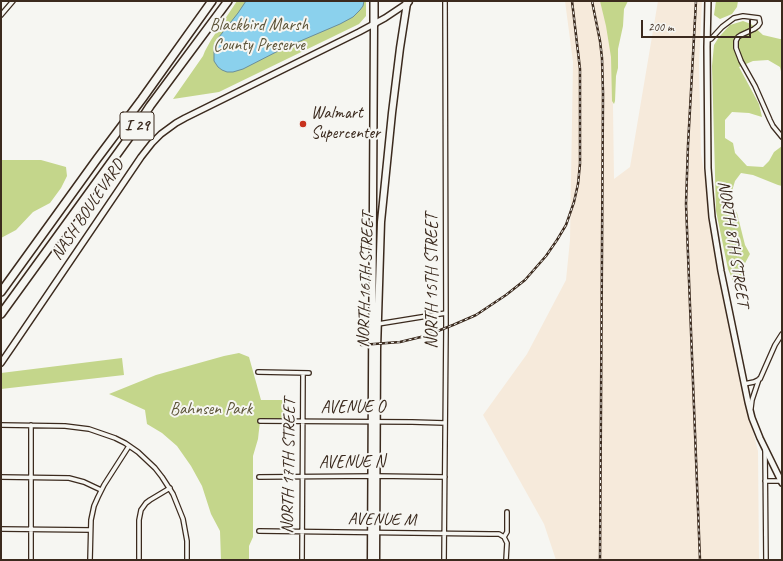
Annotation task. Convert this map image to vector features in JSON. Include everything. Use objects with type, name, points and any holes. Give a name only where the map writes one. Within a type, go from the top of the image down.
[{"type":"highway","name":"I 29","points":[[1,292],[212,1]]},
{"type":"highway","name":"I 29","points":[[1,314],[133,132],[150,106],[228,1]]},
{"type":"highway","points":[[374,1],[374,24]]},
{"type":"main road","name":"NORTH 16TH STREET","points":[[374,422],[381,222],[400,48],[408,2]]},
{"type":"main road","name":"NORTH 16TH STREET","points":[[371,560],[374,476],[374,24]]},
{"type":"main road","name":"NORTH 16TH STREET","points":[[373,532],[376,560]]},
{"type":"street","points":[[1,15],[13,1]]},
{"type":"street","name":"NORTH 15TH STREET","points":[[444,560],[446,313],[445,1]]},
{"type":"street","name":"NORTH 8TH STREET","points":[[708,1],[708,168],[712,217],[721,272],[751,413],[765,449],[781,482]]},
{"type":"street","name":"NASH BOULEVARD","points":[[1,363],[141,157],[161,134],[185,118],[374,24],[408,2]]},
{"type":"street","points":[[708,40],[734,18],[743,16],[759,18],[760,23],[758,26],[738,37],[736,41],[736,48],[773,126],[782,137]]},
{"type":"street","points":[[378,324],[446,313]]},
{"type":"street","points":[[751,413],[752,400],[760,379],[775,345],[782,334]]},
{"type":"street","points":[[258,372],[309,373]]},
{"type":"street","name":"NORTH 17TH STREET","points":[[302,560],[303,373]]},
{"type":"street","points":[[744,384],[760,379]]},
{"type":"street","name":"AVENUE O","points":[[260,421],[445,423]]},
{"type":"street","points":[[1,425],[65,426],[89,429],[111,436],[138,452],[155,468],[170,488],[178,504],[183,518],[187,541],[187,560]]},
{"type":"street","points":[[31,560],[32,425]]},
{"type":"street","points":[[90,560],[90,530],[94,506],[101,490],[129,446]]},
{"type":"street","points":[[765,449],[766,560]]},
{"type":"street","points":[[1,477],[69,478],[84,482],[101,490]]},
{"type":"street","name":"AVENUE N","points":[[259,477],[445,477]]},
{"type":"street","points":[[765,481],[781,482]]},
{"type":"street","points":[[139,560],[139,520],[141,510],[146,503],[170,488]]},
{"type":"street","points":[[506,560],[507,543],[504,537],[507,532],[507,512]]},
{"type":"street","points":[[1,529],[90,530]]},
{"type":"street","name":"AVENUE M","points":[[259,531],[499,534],[504,537]]},
{"type":"shaded area","points":[[565,1],[602,1],[612,36],[614,179],[630,167],[658,1],[702,1],[699,64],[701,154],[738,373],[758,451],[759,560],[556,560],[544,524],[483,415],[527,354],[566,280],[570,240],[573,62]]},
{"type":"green space","name":"Blackbird Marsh County Preserve","points":[[237,1],[366,1],[366,16],[359,24],[219,92],[173,99],[203,56],[211,40]]},
{"type":"green space","points":[[600,1],[628,1],[624,9],[623,26],[618,49],[618,68],[614,104],[612,101],[611,57]]},
{"type":"green space","points":[[716,1],[738,1],[737,7],[732,14],[720,19],[714,15]]},
{"type":"green space","points":[[743,21],[751,24],[763,35],[782,39],[782,76],[780,67],[768,60],[753,61],[739,67],[759,104],[762,117],[749,113],[732,112],[725,120],[725,138],[733,143],[735,153],[747,166],[763,167],[769,161],[774,152],[782,146],[782,186],[753,175],[741,173],[735,181],[729,201],[737,213],[745,245],[750,254],[744,265],[742,281],[736,288],[728,269],[716,211],[712,66],[714,45],[719,37],[730,25]]},
{"type":"green space","points":[[1,160],[41,160],[66,167],[67,176],[61,188],[50,203],[33,212],[16,230],[1,238]]},
{"type":"green space","name":"Bahnsen Park","points":[[239,353],[249,357],[261,400],[285,400],[285,421],[260,421],[258,439],[253,456],[253,537],[249,546],[249,560],[221,560],[220,531],[211,514],[202,486],[191,466],[177,446],[162,433],[147,424],[145,410],[109,394],[156,375]]},
{"type":"green space","points":[[122,358],[124,375],[1,389],[1,373]]},
{"type":"water","name":"Blackbird Marsh County Preserve","points":[[246,1],[364,1],[363,6],[353,17],[340,24],[284,48],[243,69],[227,72],[218,67],[214,61],[214,46]]},
{"type":"railway","points":[[361,345],[400,342],[425,336],[476,315],[525,280],[546,256],[557,240],[566,225],[574,202],[580,164],[580,69],[572,1]]},
{"type":"railway","points":[[592,1],[600,41],[603,93],[600,560]]},
{"type":"railway","points":[[696,1],[686,204],[700,560]]},
{"type":"place","name":"Walmart Supercenter","points":[[303,124]]}]
